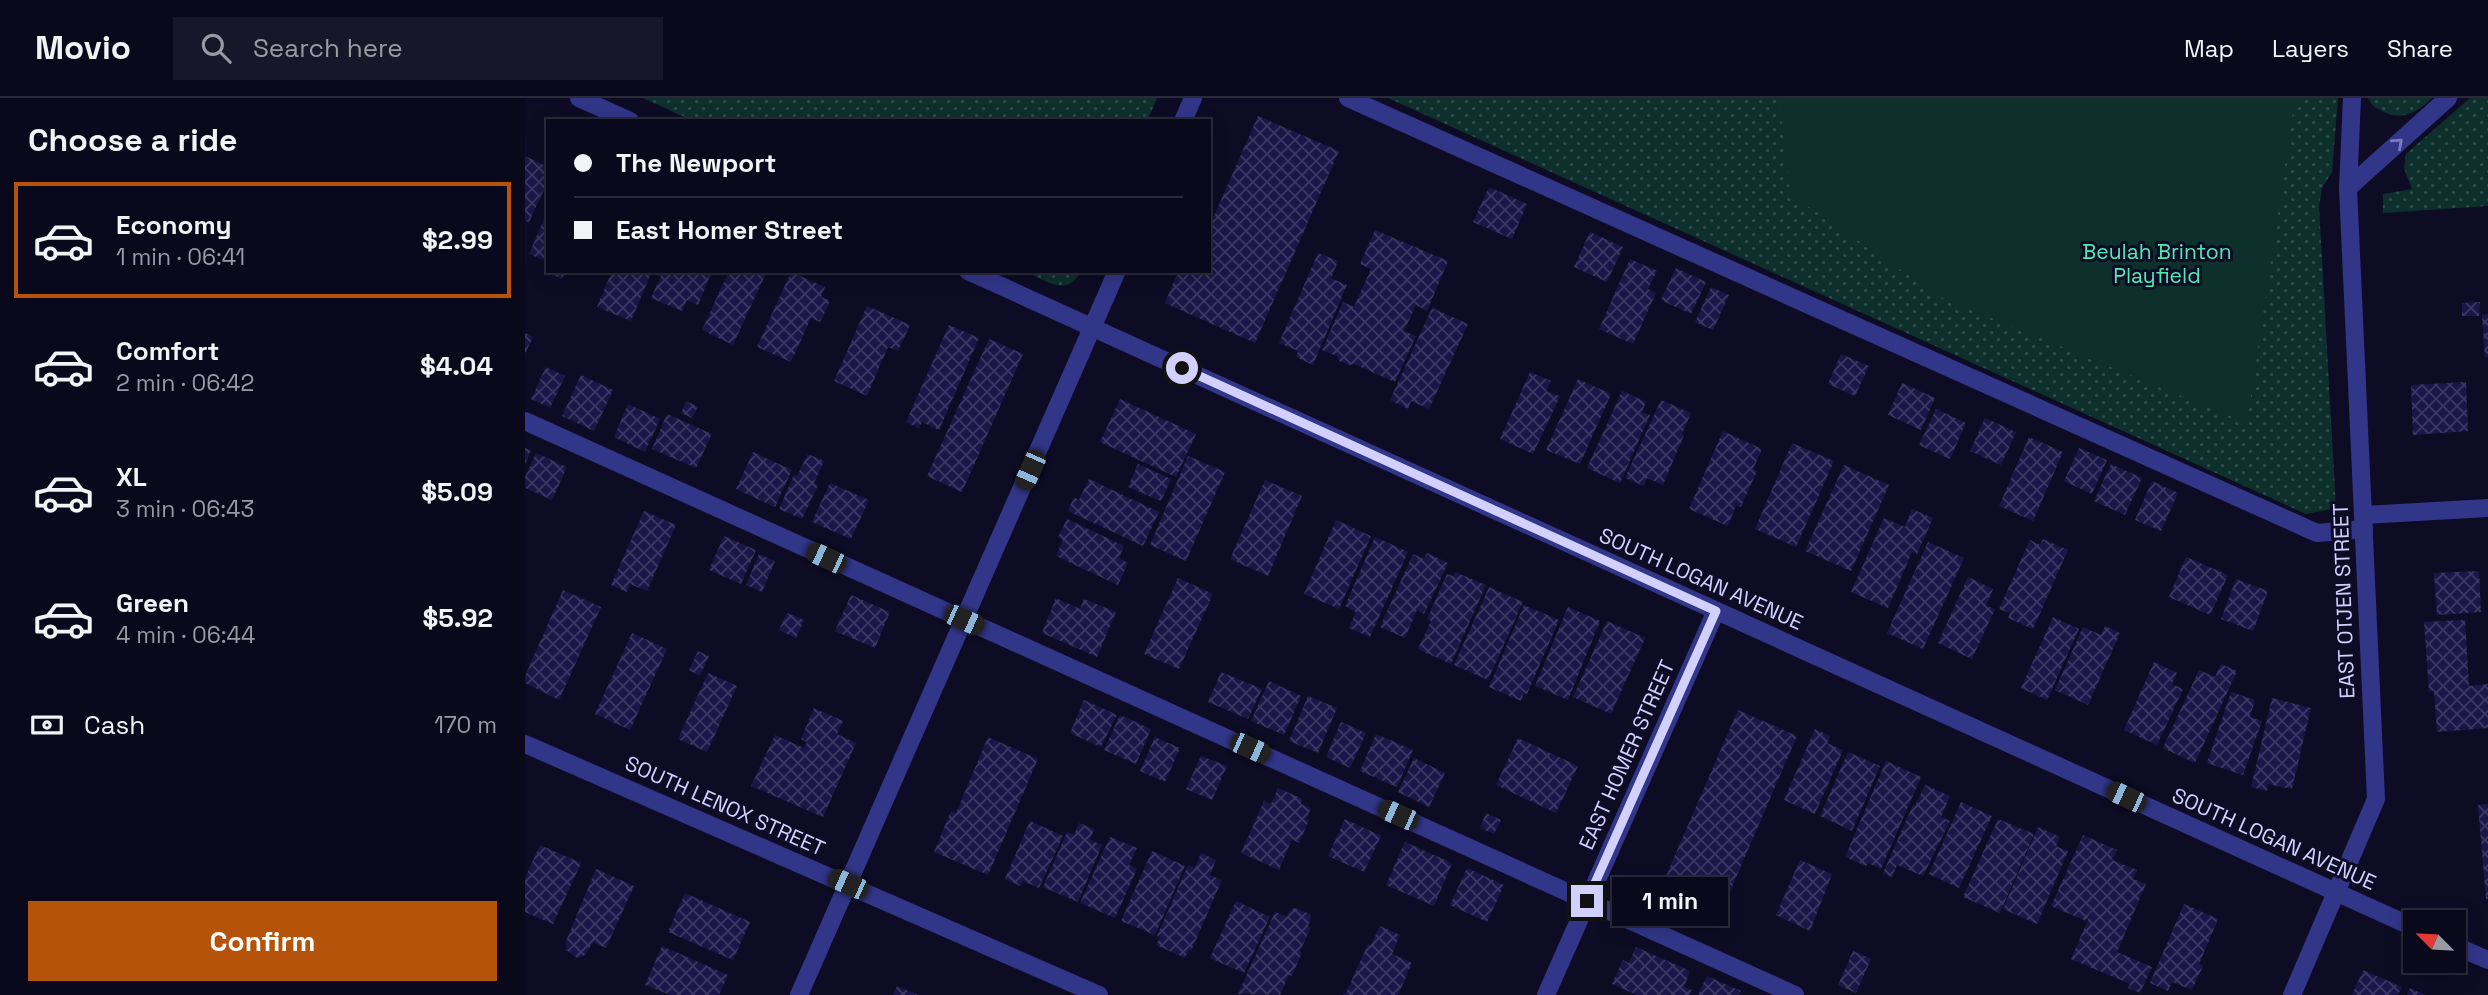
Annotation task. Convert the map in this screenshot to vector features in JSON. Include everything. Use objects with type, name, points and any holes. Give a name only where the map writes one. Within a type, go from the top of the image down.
[{"type":"street","points":[[579,98],[626,119]]},
{"type":"street","points":[[1184,119],[1193,98]]},
{"type":"street","points":[[1348,98],[2317,533],[2364,522],[2488,508]]},
{"type":"street","name":"EAST OTJEN STREET","points":[[2293,995],[2376,799],[2348,188],[2352,98]]},
{"type":"street","points":[[2348,188],[2448,98]]},
{"type":"street","name":"SOUTH LOGAN AVENUE","points":[[972,273],[2403,923]]},
{"type":"street","points":[[799,995],[1116,273]]},
{"type":"street","points":[[525,421],[1795,995]]},
{"type":"street","name":"EAST HOMER STREET","points":[[1546,995],[1716,611]]},
{"type":"street","name":"SOUTH LENOX STREET","points":[[525,744],[1099,995]]},
{"type":"street","points":[[2466,951],[2488,960]]},
{"type":"green space","points":[[643,98],[1157,98],[1148,119],[689,119]]},
{"type":"green space","name":"Beulah Brinton Playfield","points":[[1388,98],[2338,98],[2332,172],[2322,188],[2319,207],[2336,508],[2306,514]]},
{"type":"green space","points":[[1779,98],[2295,98],[2247,423],[1940,297],[1790,194]]},
{"type":"green space","points":[[2368,98],[2432,98],[2414,112],[2394,115],[2380,110]]},
{"type":"green space","points":[[2470,98],[2488,98],[2488,206],[2383,213],[2383,194],[2412,189],[2404,168],[2406,154]]},
{"type":"green space","points":[[1029,273],[1080,273],[1069,284],[1063,286],[1048,283]]},
{"type":"building","points":[[1258,116],[1339,151],[1255,343],[1165,303],[1177,273],[1211,273],[1211,215],[1214,216]]},
{"type":"building","points":[[525,156],[546,166],[546,185],[529,222],[525,221]]},
{"type":"building","points":[[1489,187],[1527,204],[1512,239],[1473,222]]},
{"type":"building","points":[[546,215],[546,261],[529,254]]},
{"type":"building","points":[[1375,230],[1448,261],[1427,311],[1416,305],[1404,331],[1416,336],[1395,382],[1354,364],[1339,361],[1337,356],[1322,350],[1343,302],[1354,307],[1371,269],[1360,264]]},
{"type":"building","points":[[1590,232],[1623,247],[1607,282],[1574,267]]},
{"type":"building","points":[[1318,253],[1338,261],[1331,278],[1347,285],[1313,365],[1296,357],[1298,351],[1279,343]]},
{"type":"building","points":[[1630,259],[1657,271],[1648,289],[1656,293],[1633,344],[1599,329]]},
{"type":"building","points":[[1676,268],[1706,282],[1691,314],[1661,300]]},
{"type":"building","points":[[548,273],[565,273],[562,279]]},
{"type":"building","points":[[611,273],[651,273],[631,321],[597,307]]},
{"type":"building","points":[[662,273],[711,273],[698,305],[687,300],[682,311],[651,298]]},
{"type":"building","points":[[728,273],[766,273],[733,345],[702,330]]},
{"type":"building","points":[[791,273],[825,287],[821,297],[830,301],[820,322],[811,318],[791,362],[757,347]]},
{"type":"building","points":[[1711,287],[1729,295],[1713,330],[1695,322]]},
{"type":"building","points":[[2480,302],[2479,316],[2462,316],[2462,303]]},
{"type":"building","points":[[867,306],[910,325],[898,351],[888,347],[867,396],[834,381]]},
{"type":"building","points":[[1432,308],[1468,324],[1429,409],[1411,401],[1408,409],[1390,400]]},
{"type":"building","points":[[2488,314],[2488,357],[2485,357],[2482,315]]},
{"type":"building","points":[[949,325],[979,338],[939,430],[922,422],[919,428],[906,422]]},
{"type":"building","points":[[525,333],[533,337],[525,354]]},
{"type":"building","points":[[989,339],[1023,354],[962,492],[927,476]]},
{"type":"building","points":[[1841,354],[1869,366],[1855,396],[1828,384]]},
{"type":"building","points":[[546,367],[565,376],[550,408],[531,399]]},
{"type":"building","points":[[1530,372],[1551,381],[1546,391],[1560,396],[1533,454],[1500,439]]},
{"type":"building","points":[[581,375],[613,390],[594,431],[562,416]]},
{"type":"building","points":[[1578,379],[1611,394],[1580,464],[1546,450]]},
{"type":"building","points":[[2466,382],[2468,431],[2413,435],[2411,385]]},
{"type":"building","points":[[1902,383],[1935,398],[1921,430],[1888,415]]},
{"type":"building","points":[[1622,391],[1646,402],[1642,412],[1650,415],[1620,483],[1587,468]]},
{"type":"building","points":[[1120,399],[1196,434],[1176,477],[1100,442]]},
{"type":"building","points":[[1661,400],[1691,413],[1663,485],[1647,478],[1644,486],[1625,478]]},
{"type":"building","points":[[686,401],[698,407],[692,418],[681,413]]},
{"type":"building","points":[[628,404],[660,419],[645,452],[614,437]]},
{"type":"building","points":[[1936,409],[1966,423],[1950,459],[1919,445]]},
{"type":"building","points":[[667,414],[712,434],[696,468],[652,449]]},
{"type":"building","points":[[1985,418],[2016,432],[2001,465],[1970,451]]},
{"type":"building","points":[[1723,431],[1762,449],[1753,469],[1757,471],[1741,507],[1736,505],[1728,526],[1689,509]]},
{"type":"building","points":[[2029,437],[2063,452],[2033,521],[1999,506]]},
{"type":"building","points":[[1792,443],[1834,461],[1796,547],[1755,529]]},
{"type":"building","points":[[525,448],[531,450],[525,464]]},
{"type":"building","points":[[2079,448],[2107,460],[2092,494],[2064,481]]},
{"type":"building","points":[[753,452],[792,470],[775,507],[736,489]]},
{"type":"building","points":[[536,453],[567,467],[552,500],[525,488],[525,477]]},
{"type":"building","points":[[808,454],[824,461],[814,483],[818,485],[802,519],[779,509],[794,475],[797,476]]},
{"type":"building","points":[[1188,456],[1225,472],[1186,561],[1150,545]]},
{"type":"building","points":[[1138,464],[1171,479],[1161,501],[1128,487]]},
{"type":"building","points":[[2111,464],[2142,478],[2125,515],[2094,501]]},
{"type":"building","points":[[1844,465],[1889,485],[1851,571],[1805,551]]},
{"type":"building","points":[[1089,479],[1159,512],[1143,546],[1068,511],[1074,497],[1079,500]]},
{"type":"building","points":[[1265,480],[1302,496],[1268,576],[1230,559]]},
{"type":"building","points":[[2152,481],[2178,493],[2161,531],[2135,520]]},
{"type":"building","points":[[830,483],[869,500],[851,539],[812,522]]},
{"type":"building","points":[[1912,509],[1933,518],[1917,554],[1912,552],[1888,608],[1851,592],[1884,518],[1905,527]]},
{"type":"building","points":[[644,511],[676,525],[647,591],[630,584],[627,592],[611,585]]},
{"type":"building","points":[[1067,519],[1124,546],[1119,558],[1128,563],[1118,585],[1056,556],[1063,540],[1058,537]]},
{"type":"building","points":[[1336,520],[1371,536],[1339,609],[1304,594]]},
{"type":"building","points":[[724,536],[756,550],[741,584],[709,570]]},
{"type":"building","points":[[1375,537],[1408,552],[1370,637],[1349,628],[1356,612],[1345,606]]},
{"type":"building","points":[[2043,539],[2068,550],[2033,629],[2008,618],[2010,613],[1999,609],[2030,540],[2040,545]]},
{"type":"building","points":[[1928,542],[1964,558],[1923,649],[1887,633]]},
{"type":"building","points":[[1427,553],[1448,563],[1424,614],[1417,610],[1405,638],[1380,627],[1413,554],[1424,559]]},
{"type":"building","points":[[759,554],[775,561],[762,592],[746,585]]},
{"type":"building","points":[[2186,557],[2228,575],[2210,615],[2169,597]]},
{"type":"building","points":[[2479,571],[2481,612],[2437,615],[2434,573]]},
{"type":"building","points":[[1455,572],[1486,585],[1451,664],[1418,649],[1431,621],[1427,619],[1447,574],[1453,576]]},
{"type":"building","points":[[1968,577],[1993,589],[1986,606],[1995,609],[1972,659],[1938,643]]},
{"type":"building","points":[[1178,578],[1213,594],[1179,669],[1144,654]]},
{"type":"building","points":[[2236,579],[2268,591],[2253,631],[2221,619]]},
{"type":"building","points":[[1489,587],[1523,602],[1488,680],[1454,665]]},
{"type":"building","points":[[563,590],[601,607],[559,700],[525,683],[525,676]]},
{"type":"building","points":[[851,595],[890,612],[875,648],[835,631]]},
{"type":"building","points":[[1056,598],[1080,609],[1084,599],[1116,612],[1097,657],[1042,633]]},
{"type":"building","points":[[1524,605],[1559,620],[1527,694],[1524,693],[1521,701],[1489,687]]},
{"type":"building","points":[[1568,607],[1600,621],[1568,700],[1535,686]]},
{"type":"building","points":[[787,613],[804,620],[796,638],[779,630]]},
{"type":"building","points":[[2053,617],[2079,629],[2047,700],[2021,688]]},
{"type":"building","points":[[2465,620],[2469,686],[2488,684],[2488,728],[2437,732],[2434,691],[2429,692],[2424,622]]},
{"type":"building","points":[[1607,621],[1645,638],[1611,714],[1573,697]]},
{"type":"building","points":[[2105,626],[2120,633],[2088,705],[2055,690],[2083,627],[2101,635]]},
{"type":"building","points":[[632,633],[667,649],[630,730],[595,714]]},
{"type":"building","points":[[698,651],[709,656],[700,676],[689,670]]},
{"type":"building","points":[[2154,662],[2177,673],[2172,684],[2183,689],[2157,745],[2124,730]]},
{"type":"building","points":[[2221,664],[2237,671],[2195,763],[2163,748],[2199,670],[2215,677]]},
{"type":"building","points":[[1221,672],[1262,689],[1248,719],[1208,702]]},
{"type":"building","points":[[708,673],[737,686],[707,752],[678,739]]},
{"type":"building","points":[[1269,681],[1301,696],[1284,735],[1251,721]]},
{"type":"building","points":[[2231,692],[2255,700],[2250,717],[2262,721],[2243,775],[2207,763]]},
{"type":"building","points":[[1308,696],[1337,708],[1318,753],[1289,741]]},
{"type":"building","points":[[2272,698],[2311,708],[2292,789],[2268,784],[2267,791],[2251,787]]},
{"type":"building","points":[[1084,700],[1117,715],[1101,747],[1070,733]]},
{"type":"building","points":[[814,708],[843,721],[837,734],[856,743],[823,817],[751,786],[775,735],[804,748],[807,742],[801,739]]},
{"type":"building","points":[[1738,710],[1797,736],[1716,924],[1656,899]]},
{"type":"building","points":[[1120,715],[1151,729],[1136,764],[1104,750]]},
{"type":"building","points":[[1341,722],[1366,733],[1350,768],[1326,757]]},
{"type":"building","points":[[1815,729],[1830,736],[1827,743],[1843,750],[1815,814],[1784,800]]},
{"type":"building","points":[[1376,734],[1413,750],[1397,787],[1360,771]]},
{"type":"building","points":[[988,737],[1038,759],[988,875],[934,852],[951,811],[956,813]]},
{"type":"building","points":[[1155,737],[1180,748],[1165,782],[1140,771]]},
{"type":"building","points":[[1518,738],[1578,766],[1556,813],[1496,785]]},
{"type":"building","points":[[1848,752],[1880,766],[1852,831],[1820,816]]},
{"type":"building","points":[[1201,756],[1227,766],[1212,800],[1186,789]]},
{"type":"building","points":[[1414,758],[1445,773],[1429,807],[1398,792]]},
{"type":"building","points":[[1886,761],[1921,777],[1881,869],[1845,857]]},
{"type":"building","points":[[1925,785],[1950,796],[1941,817],[1950,821],[1923,876],[1897,865],[1892,877],[1883,873],[1913,805],[1915,806]]},
{"type":"building","points":[[1278,788],[1303,799],[1301,804],[1311,808],[1299,843],[1292,839],[1279,870],[1241,853],[1264,801],[1271,804]]},
{"type":"building","points":[[1961,802],[1992,816],[1959,888],[1929,874]]},
{"type":"building","points":[[2488,804],[2488,899],[2486,899],[2478,805]]},
{"type":"building","points":[[1486,813],[1501,820],[1494,834],[1480,828]]},
{"type":"building","points":[[1345,819],[1381,836],[1364,872],[1328,856]]},
{"type":"building","points":[[1998,819],[2034,834],[2000,913],[1963,897]]},
{"type":"building","points":[[1030,821],[1063,836],[1039,888],[1023,881],[1020,886],[1005,879]]},
{"type":"building","points":[[1079,823],[1094,829],[1090,840],[1102,845],[1078,902],[1043,887],[1067,832],[1074,835]]},
{"type":"building","points":[[2038,827],[2060,837],[2056,846],[2068,851],[2037,924],[2003,909]]},
{"type":"building","points":[[2083,835],[2117,850],[2112,860],[2137,870],[2133,879],[2146,884],[2117,952],[2152,967],[2140,993],[2128,988],[2130,984],[2071,959],[2093,908],[2086,921],[2051,906]]},
{"type":"building","points":[[1110,837],[1137,848],[1129,865],[1137,869],[1115,918],[1080,903]]},
{"type":"building","points":[[1405,842],[1452,863],[1434,906],[1386,885]]},
{"type":"building","points":[[540,845],[581,863],[553,924],[525,912],[525,878]]},
{"type":"building","points":[[1152,851],[1185,866],[1155,935],[1121,921]]},
{"type":"building","points":[[1201,853],[1216,860],[1210,875],[1222,880],[1191,951],[1189,949],[1185,958],[1156,945],[1160,937],[1157,936],[1188,865],[1195,868]]},
{"type":"building","points":[[1800,860],[1832,874],[1810,931],[1776,915]]},
{"type":"building","points":[[1467,868],[1504,885],[1487,922],[1450,905]]},
{"type":"building","points":[[596,869],[634,886],[606,948],[593,942],[585,955],[577,958],[566,950],[566,941]]},
{"type":"building","points":[[685,893],[750,922],[733,960],[668,932]]},
{"type":"building","points":[[1236,901],[1270,917],[1244,973],[1210,958]]},
{"type":"building","points":[[2184,904],[2218,919],[2199,964],[2203,966],[2192,990],[2172,982],[2168,991],[2150,983]]},
{"type":"building","points":[[1295,908],[1310,914],[1308,926],[1311,927],[1292,976],[1289,975],[1280,995],[1238,994],[1275,912],[1287,917],[1290,910]]},
{"type":"building","points":[[1380,926],[1400,935],[1392,954],[1412,963],[1398,995],[1342,995],[1346,993],[1368,944],[1371,945]]},
{"type":"building","points":[[662,946],[728,975],[719,995],[670,995],[645,985]]},
{"type":"building","points":[[1636,947],[1690,971],[1684,987],[1692,990],[1690,995],[1637,995],[1612,984],[1623,960],[1629,963]]},
{"type":"building","points":[[1853,951],[1871,959],[1856,993],[1838,985]]},
{"type":"building","points":[[2363,970],[2402,987],[2398,995],[2352,995]]},
{"type":"building","points":[[1707,976],[1741,991],[1739,995],[1698,995]]},
{"type":"building","points":[[897,986],[918,995],[893,995]]},
{"type":"building","points":[[2410,988],[2425,995],[2407,995]]},
{"type":"route","points":[[1182,368],[1716,611],[1587,901]]}]
